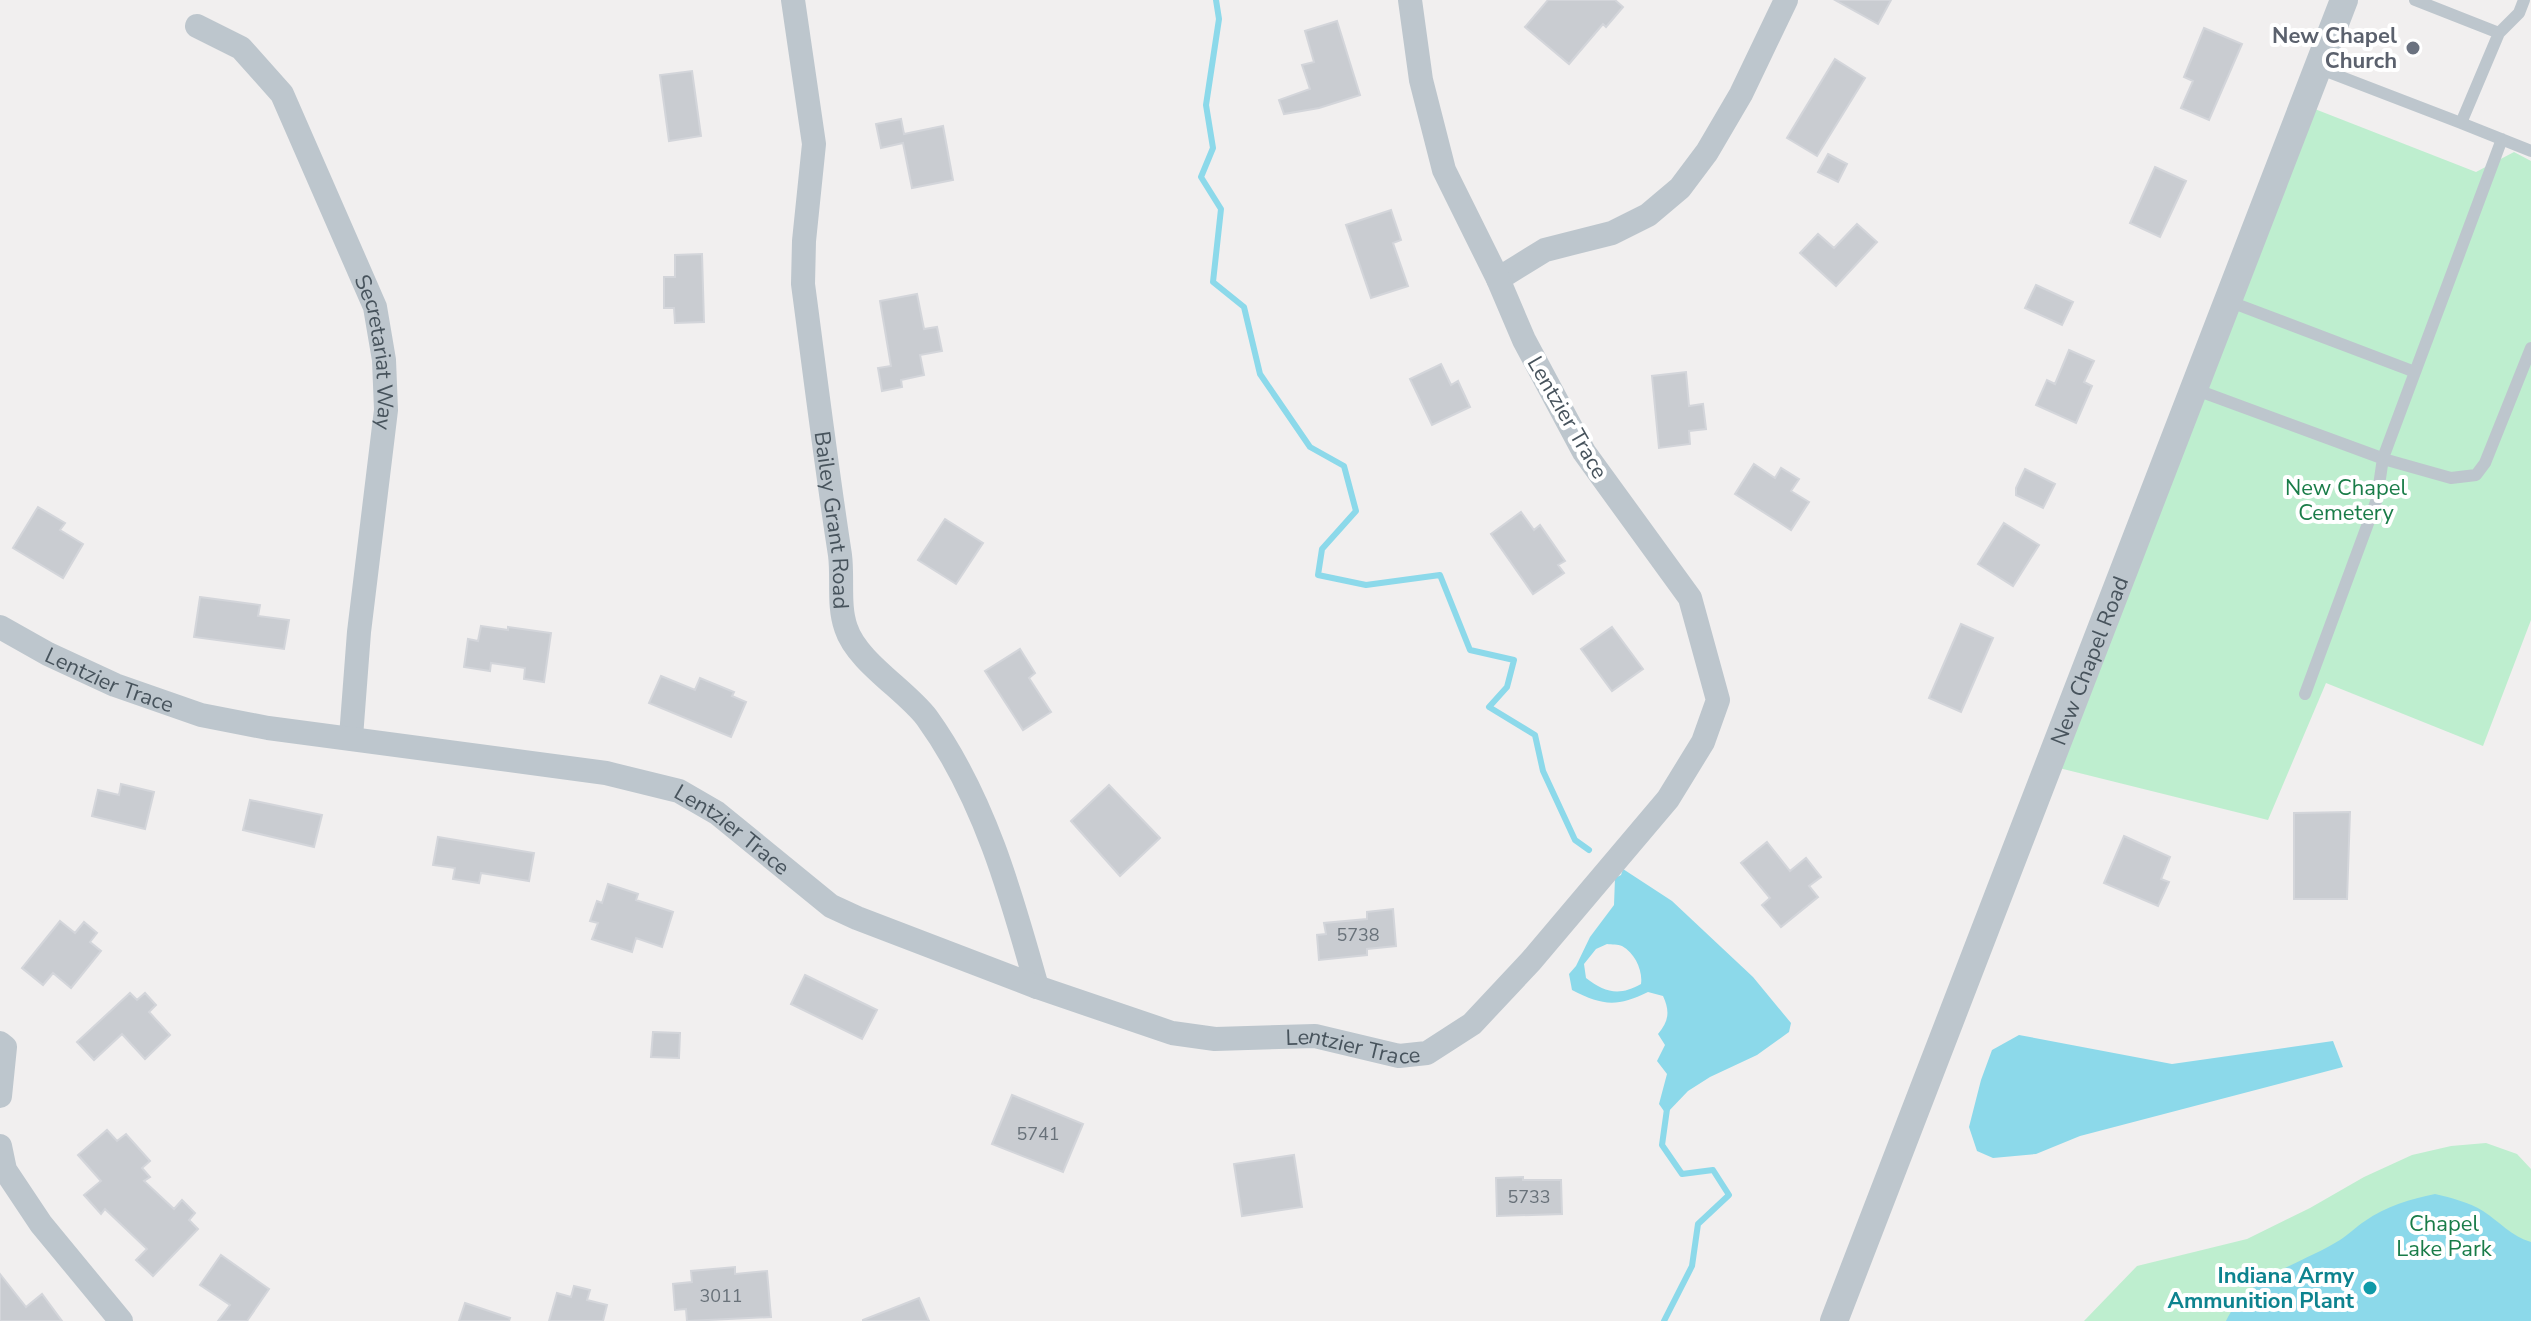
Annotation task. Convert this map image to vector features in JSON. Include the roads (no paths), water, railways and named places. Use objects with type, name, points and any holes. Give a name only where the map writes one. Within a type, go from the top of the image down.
[{"type":"street","name":"Bailey Grant Road","points":[[793,0],[814,144],[803,284],[841,561],[846,628],[866,658],[926,716],[957,769],[987,828],[1037,987]]},
{"type":"street","name":"Lentzier Trace","points":[[0,627],[35,648],[115,685],[201,715],[268,728],[606,773],[679,791],[717,813],[831,906],[1037,987],[1172,1033],[1215,1039],[1315,1036],[1399,1056],[1427,1053],[1472,1024],[1531,961],[1668,799],[1703,742],[1718,700],[1690,598],[1584,452],[1524,340],[1498,279],[1444,170],[1421,80],[1410,0]]},
{"type":"street","points":[[1498,279],[1545,250],[1612,233],[1648,215],[1680,188],[1707,152],[1741,94],[1786,0]]},
{"type":"street","name":"New Chapel Road","points":[[1834,1321],[2344,0]]},
{"type":"street","name":"Secretariat Way","points":[[197,26],[241,48],[282,94],[375,307],[384,360],[386,410],[359,632],[351,737]]},
{"type":"street","points":[[0,1043],[5,1047],[0,1096]]},
{"type":"street","points":[[0,1146],[5,1170],[41,1224],[121,1321]]},
{"type":"lane","points":[[2415,0],[2499,33]]},
{"type":"lane","points":[[2461,123],[2499,33],[2519,13],[2524,0]]},
{"type":"lane","points":[[2318,68],[2531,151]]},
{"type":"lane","points":[[2305,694],[2377,499],[2383,458],[2502,139]]},
{"type":"lane","points":[[2228,301],[2415,372]]},
{"type":"lane","points":[[2194,389],[2383,458],[2451,478],[2476,475],[2485,463],[2531,348]]},
{"type":"water","points":[[1623,869],[1672,901],[1753,977],[1791,1023],[1789,1032],[1757,1055],[1688,1091],[1666,1114],[1659,1104],[1667,1074],[1657,1061],[1665,1045],[1658,1034],[1667,1016],[1663,996],[1648,992],[1610,1003],[1572,990],[1569,974],[1590,937],[1614,905],[1615,878],[1621,875]],"holes":[[[1607,944],[1622,946],[1631,953],[1639,968],[1641,984],[1613,991],[1586,978],[1584,964],[1596,949]]]},
{"type":"water","points":[[2019,1035],[2172,1064],[2333,1041],[2343,1067],[2080,1136],[2036,1154],[1993,1158],[1977,1151],[1969,1127],[1992,1050]]},
{"type":"water","points":[[2435,1194],[2477,1208],[2531,1242],[2531,1321],[2226,1321],[2247,1292],[2261,1282],[2325,1249],[2381,1211]]},
{"type":"waterway","points":[[1216,0],[1219,19],[1206,105],[1213,148],[1201,177],[1221,209],[1213,282],[1244,307],[1260,374],[1310,447],[1344,466],[1356,511],[1322,549],[1318,575],[1366,585],[1440,575],[1470,650],[1514,660],[1507,687],[1489,707],[1535,735],[1543,771],[1575,840],[1589,850]]},
{"type":"waterway","points":[[1664,1321],[1692,1266],[1698,1224],[1729,1195],[1713,1170],[1682,1174],[1662,1145],[1667,1109]]},
{"type":"place","name":"New Chapel Church","points":[[2413,48]]},
{"type":"place","name":"Indiana Army Ammunition Plant","points":[[2370,1288]]},
{"type":"park label","name":"New Chapel Cemetery","points":[[2346,500]]},
{"type":"park label","name":"Chapel Lake Park","points":[[2444,1236]]}]
